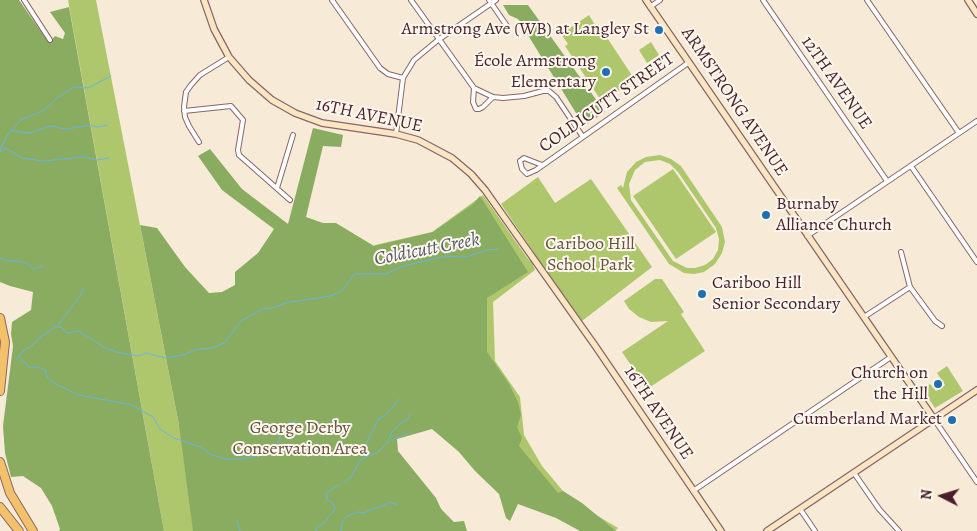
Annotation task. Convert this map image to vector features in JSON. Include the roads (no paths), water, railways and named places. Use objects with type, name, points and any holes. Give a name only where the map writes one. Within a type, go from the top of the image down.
[{"type":"highway","points":[[0,318],[5,342],[0,391]]},
{"type":"highway","points":[[0,462],[10,493],[33,531]]},
{"type":"highway","points":[[0,507],[19,531]]},
{"type":"street","points":[[24,0],[50,40]]},
{"type":"street","name":"16TH AVENUE","points":[[204,0],[214,29],[229,57],[260,90],[279,104],[295,113],[333,126],[396,134],[418,140],[437,149],[462,166],[479,182],[596,348],[721,531]]},
{"type":"street","points":[[332,0],[380,68],[388,74],[403,78]]},
{"type":"street","points":[[411,0],[474,88],[493,97],[513,98],[541,91],[549,91],[556,97],[582,137]]},
{"type":"street","name":"ARMSTRONG AVENUE","points":[[646,0],[934,419]]},
{"type":"street","points":[[650,7],[660,0]]},
{"type":"street","name":"12TH AVENUE","points":[[763,0],[887,181]]},
{"type":"street","points":[[867,0],[959,133]]},
{"type":"street","points":[[968,0],[977,14]]},
{"type":"street","points":[[396,134],[403,78],[414,60],[492,1],[507,26]]},
{"type":"street","points":[[199,142],[189,126],[184,111],[186,92],[195,80],[229,57]]},
{"type":"street","name":"COLDICUTT STREET","points":[[542,165],[524,158],[520,161],[522,169],[527,174],[542,165],[688,63]]},
{"type":"street","points":[[474,88],[473,102],[476,109],[483,107],[493,97]]},
{"type":"street","points":[[184,111],[231,106],[243,120],[238,150],[239,156],[290,200]]},
{"type":"street","points":[[807,236],[975,122],[977,128]]},
{"type":"street","points":[[277,188],[293,135]]},
{"type":"street","points":[[911,166],[977,262]]},
{"type":"street","points":[[900,252],[910,287],[942,326]]},
{"type":"street","points":[[864,317],[910,287]]},
{"type":"street","points":[[693,491],[891,357]]},
{"type":"street","points":[[767,531],[977,390]]},
{"type":"street","points":[[934,419],[977,482]]},
{"type":"street","points":[[854,473],[879,509],[899,531]]},
{"type":"street","points":[[800,509],[816,531]]},
{"type":"waterway","points":[[0,150],[8,134],[22,119],[43,111],[57,98],[74,87],[88,88],[111,76]]},
{"type":"waterway","points":[[12,131],[30,133],[50,126],[67,129],[90,125],[97,127],[108,125]]},
{"type":"waterway","points":[[0,152],[6,148],[22,158],[43,161],[85,157],[97,160],[109,158]]},
{"type":"waterway","name":"Coldicutt Creek","points":[[17,359],[22,352],[40,337],[56,327],[61,327],[67,333],[79,331],[105,348],[117,352],[138,356],[146,353],[166,358],[183,355],[198,349],[212,348],[224,343],[241,321],[264,308],[269,309],[285,303],[330,296],[342,291],[354,274],[386,274],[403,266],[446,256],[466,257],[487,250],[498,249]]},
{"type":"waterway","points":[[0,258],[7,261],[27,263],[34,269],[42,266]]},
{"type":"waterway","points":[[57,326],[84,288]]},
{"type":"waterway","points":[[20,357],[30,368],[38,367],[45,370],[47,377],[54,383],[79,395],[132,405],[153,417],[160,429],[174,438],[200,447],[212,455],[226,459],[242,459],[276,451],[293,450],[305,452],[316,450]]},
{"type":"waterway","points":[[344,483],[352,476],[359,461],[366,457],[365,446],[379,418],[385,416],[399,399]]},
{"type":"waterway","points":[[366,457],[377,453],[387,443],[392,432],[408,419],[410,414]]},
{"type":"waterway","points":[[276,451],[278,441],[288,424],[296,420]]},
{"type":"waterway","points":[[391,440],[408,433]]},
{"type":"waterway","points":[[316,531],[317,527],[324,523],[335,509],[333,503],[327,500],[326,493],[339,485]]},
{"type":"waterway","points":[[341,531],[342,522],[350,515],[358,512],[365,513],[389,502],[397,505]]},
{"type":"waterway","points":[[237,520],[240,531]]},
{"type":"place","name":"Armstrong Ave (WB) at Langley St","points":[[659,30]]},
{"type":"place","name":"École Armstrong Elementary","points":[[606,72]]},
{"type":"place","name":"Burnaby Alliance Church","points":[[766,215]]},
{"type":"place","name":"Cariboo Hill Senior Secondary","points":[[702,294]]},
{"type":"place","name":"Church on the Hill","points":[[938,384]]},
{"type":"place","name":"Cumberland Market","points":[[952,420]]},
{"type":"park label","name":"Cariboo Hill School Park","points":[[590,255]]},
{"type":"park label","name":"George Derby Conservation Area","points":[[300,439]]}]
